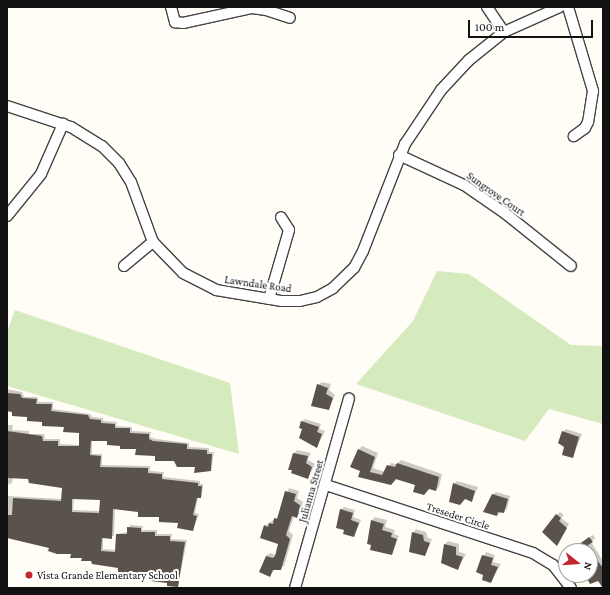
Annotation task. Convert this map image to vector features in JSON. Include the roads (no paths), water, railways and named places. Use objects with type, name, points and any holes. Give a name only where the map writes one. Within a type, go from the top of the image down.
[{"type":"street","points":[[171,7],[175,22],[182,23],[252,8],[266,10],[290,18]]},
{"type":"street","points":[[487,7],[504,32]]},
{"type":"street","name":"Lawndale Road","points":[[7,106],[63,124],[93,138],[119,163],[133,188],[153,242],[174,266],[205,285],[269,299],[291,302],[308,299],[333,288],[348,276],[363,252],[399,155],[414,127],[441,90],[469,60],[504,32],[560,7]]},
{"type":"street","points":[[568,7],[592,91],[588,122],[585,128],[574,136]]},
{"type":"street","points":[[7,216],[41,174],[63,124]]},
{"type":"street","name":"Sungrove Court","points":[[399,155],[464,185],[506,214],[571,266]]},
{"type":"street","points":[[269,299],[289,230],[281,216]]},
{"type":"street","points":[[124,266],[153,242]]},
{"type":"street","name":"Julianna Street","points":[[295,588],[326,485],[349,400]]},
{"type":"street","name":"Treseder Circle","points":[[326,485],[533,553],[552,565],[570,588]]},
{"type":"place","name":"Vista Grande Elementary School","points":[[29,575]]}]
